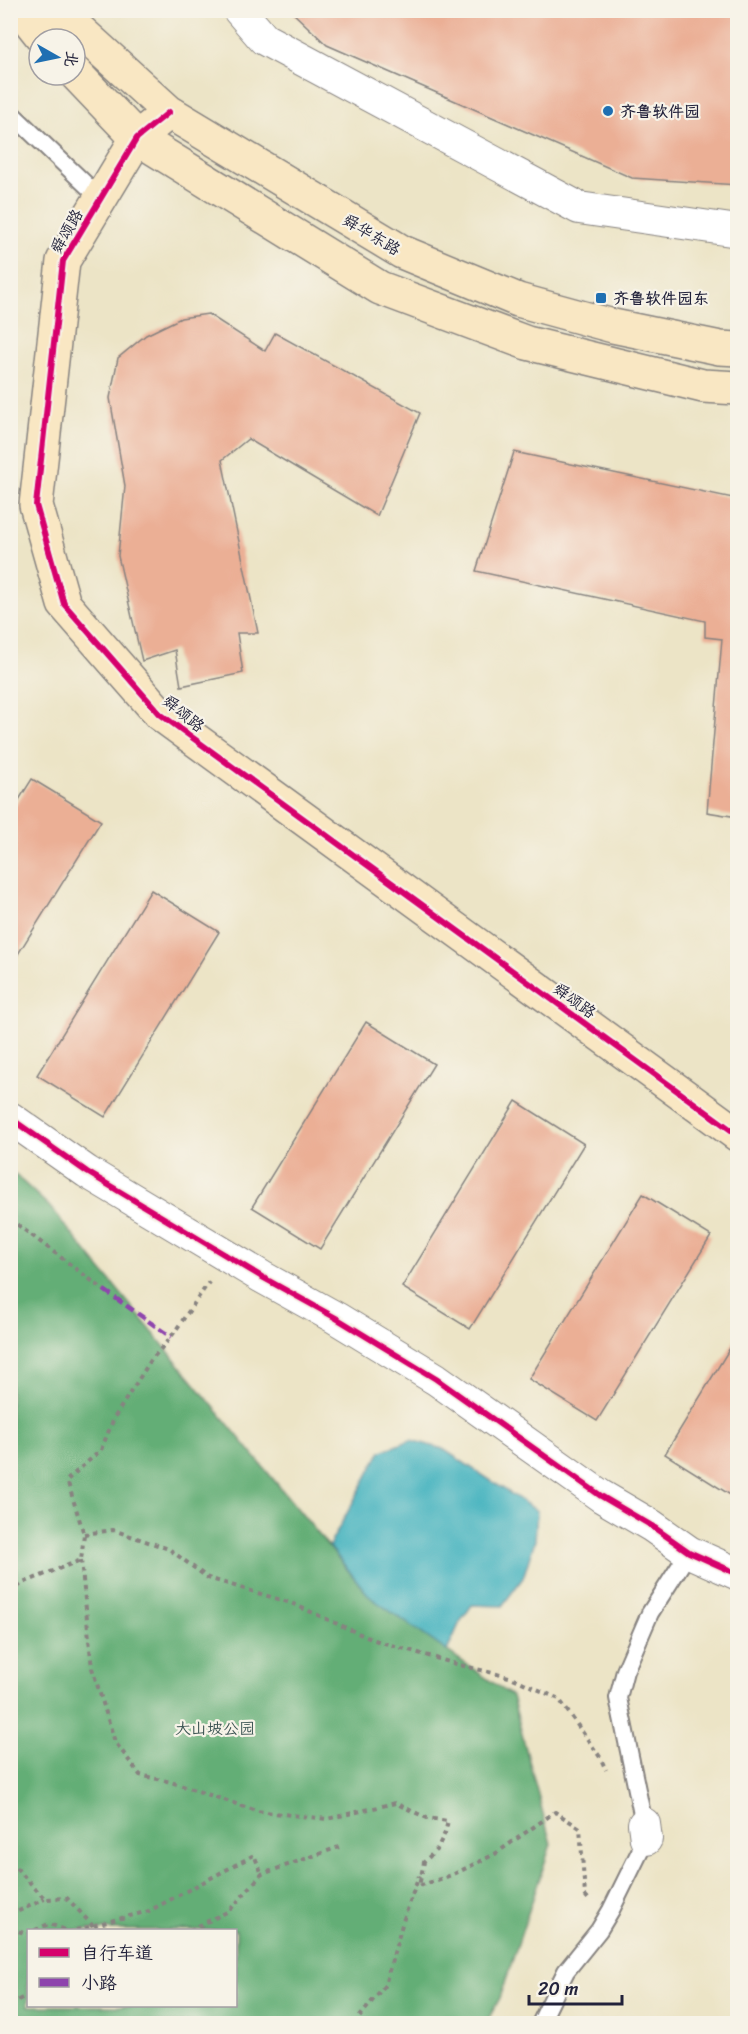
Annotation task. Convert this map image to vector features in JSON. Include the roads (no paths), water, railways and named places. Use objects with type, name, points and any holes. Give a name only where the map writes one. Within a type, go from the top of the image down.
[{"type":"main road","points":[[21,10],[34,27]]},
{"type":"main road","name":"舜华东路","points":[[61,10],[70,22],[169,112],[402,252],[518,300],[613,326],[720,348],[738,349]]},
{"type":"main road","points":[[87,86],[137,138],[380,288],[528,343],[703,386],[738,388]]},
{"type":"main road","name":"舜颂路","points":[[169,112],[137,138],[63,261],[36,505],[64,604],[160,714],[738,1135]]},
{"type":"street","points":[[239,10],[264,39],[579,208],[738,231]]},
{"type":"street","points":[[10,1118],[87,1173],[436,1379],[601,1496],[652,1526],[689,1552],[738,1574]]},
{"type":"lane","points":[[10,112],[101,199]]},
{"type":"lane","points":[[540,2024],[566,1971],[599,1930],[614,1905],[645,1832],[618,1698],[626,1671],[650,1613],[689,1552]]},
{"type":"water","points":[[411,1440],[443,1449],[537,1511],[535,1540],[523,1578],[502,1606],[472,1605],[460,1622],[447,1651],[370,1597],[329,1546],[381,1451]]},
{"type":"place","name":"齐鲁软件园","points":[[608,111]]},
{"type":"place","name":"齐鲁软件园东","points":[[601,298]]},
{"type":"park label","name":"大山坡公园","points":[[215,1728]]}]
